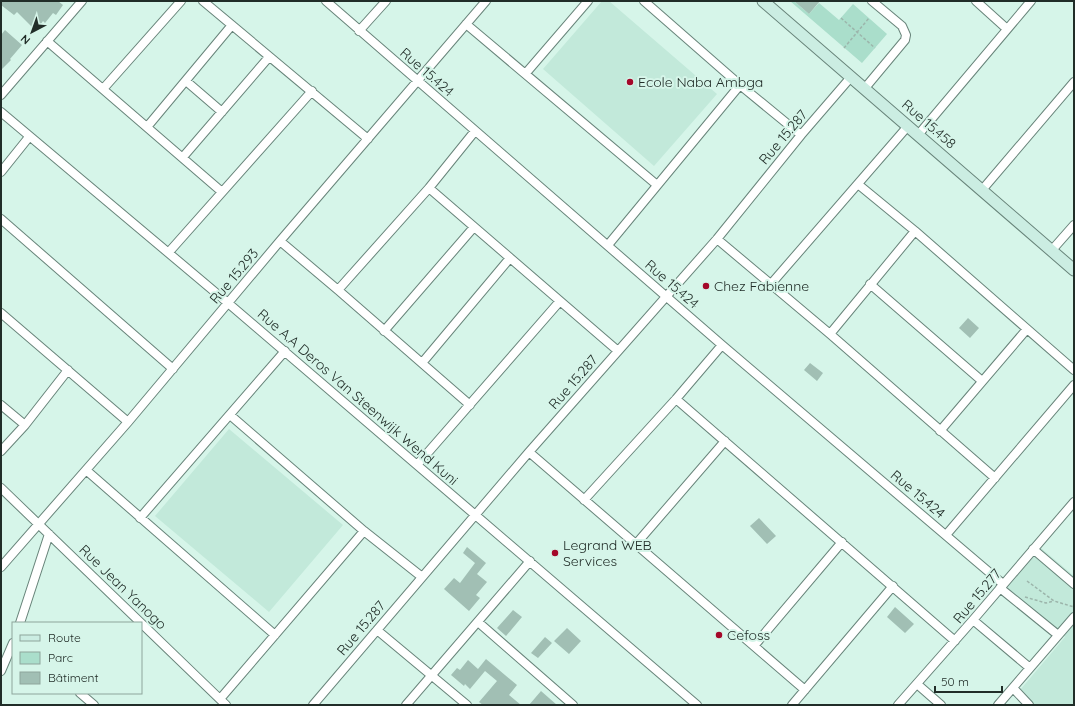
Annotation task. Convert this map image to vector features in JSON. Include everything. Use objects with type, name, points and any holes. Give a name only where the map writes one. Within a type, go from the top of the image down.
[{"type":"main road","name":"Rue 15.458","points":[[763,1],[1074,270]]},
{"type":"street","points":[[1,96],[82,1]]},
{"type":"street","points":[[103,89],[181,1]]},
{"type":"street","points":[[203,1],[368,139]]},
{"type":"street","name":"Rue 15.424","points":[[326,1],[418,82],[608,244],[722,345],[946,535],[1058,635]]},
{"type":"street","points":[[359,31],[386,1]]},
{"type":"street","name":"Rue 15.293","points":[[1,567],[128,422],[280,241],[486,1]]},
{"type":"street","points":[[526,73],[588,1]]},
{"type":"street","points":[[644,1],[740,85],[801,135]]},
{"type":"street","points":[[864,88],[905,40],[906,34],[902,26],[872,1]]},
{"type":"street","points":[[976,1],[1007,29]]},
{"type":"street","points":[[918,135],[1031,1]]},
{"type":"street","points":[[466,24],[526,73],[657,185]]},
{"type":"street","points":[[147,127],[232,25]]},
{"type":"street","points":[[47,41],[222,192]]},
{"type":"street","points":[[183,157],[269,57]]},
{"type":"street","name":"Rue 15.287","points":[[313,705],[529,452],[717,239],[801,135],[851,77]]},
{"type":"street","points":[[186,81],[222,112]]},
{"type":"street","points":[[982,190],[1074,82]]},
{"type":"street","points":[[608,244],[740,85]]},
{"type":"street","points":[[169,252],[312,91]]},
{"type":"street","name":"Rue A.A Deros Van Steenwijk Wend Kuni","points":[[1,112],[29,137],[169,252],[696,705]]},
{"type":"street","points":[[772,284],[908,126]]},
{"type":"street","points":[[338,290],[429,188],[475,131]]},
{"type":"street","points":[[1,172],[29,137]]},
{"type":"street","points":[[858,184],[915,231],[1074,370]]},
{"type":"street","points":[[429,188],[618,350]]},
{"type":"street","points":[[1,219],[173,368]]},
{"type":"street","points":[[1052,250],[1074,225]]},
{"type":"street","points":[[384,331],[474,227]]},
{"type":"street","points":[[830,334],[915,231]]},
{"type":"street","points":[[717,239],[772,284],[995,478]]},
{"type":"street","points":[[280,241],[470,405]]},
{"type":"street","points":[[422,364],[510,258]]},
{"type":"street","points":[[870,284],[982,382]]},
{"type":"street","points":[[417,465],[560,301]]},
{"type":"street","points":[[1,313],[128,422]]},
{"type":"street","points":[[940,431],[1027,329]]},
{"type":"street","points":[[584,500],[676,399],[722,345]]},
{"type":"street","points":[[140,518],[285,351]]},
{"type":"street","points":[[1,451],[25,425],[68,370]]},
{"type":"street","points":[[946,535],[1074,385]]},
{"type":"street","points":[[676,399],[955,641]]},
{"type":"street","points":[[1,405],[25,425]]},
{"type":"street","points":[[230,415],[364,530],[422,577]]},
{"type":"street","points":[[636,544],[726,441]]},
{"type":"street","points":[[529,452],[805,690]]},
{"type":"street","points":[[86,470],[275,635]]},
{"type":"street","name":"Rue Jean Yanogo","points":[[1,488],[140,622]]},
{"type":"street","name":"Rue 15.277","points":[[898,705],[1074,502]]},
{"type":"street","points":[[220,699],[364,530]]},
{"type":"street","points":[[20,622],[49,534]]},
{"type":"street","points":[[754,646],[842,542]]},
{"type":"street","points":[[1033,549],[1074,584]]},
{"type":"street","points":[[406,705],[530,561]]},
{"type":"street","points":[[792,705],[893,586]]},
{"type":"street","points":[[998,705],[1074,617]]},
{"type":"street","points":[[973,620],[1030,668]]},
{"type":"street","points":[[478,622],[573,705]]},
{"type":"street","name":"Rue Jean Yanogo","points":[[142,624],[226,705]]},
{"type":"street","points":[[377,630],[467,705]]},
{"type":"street","points":[[1,671],[12,645]]},
{"type":"street","points":[[917,684],[941,705]]},
{"type":"street","points":[[1013,688],[1029,705]]},
{"type":"street","points":[[81,694],[94,705]]},
{"type":"path","points":[[841,18],[875,48]]},
{"type":"path","points":[[844,48],[869,18]]},
{"type":"path","points":[[1027,581],[1054,601],[1074,607]]},
{"type":"path","points":[[1024,596],[1046,603],[1054,601]]},
{"type":"shaded area","name":"Ecole Naba Ambga","points":[[602,1],[609,1],[717,94],[654,166],[543,69]]},
{"type":"shaded area","points":[[229,429],[343,525],[269,612],[155,516]]},
{"type":"shaded area","points":[[1041,548],[1074,576],[1074,705],[1035,705],[1020,690],[1065,637],[1007,588]]},
{"type":"green space","points":[[790,1],[796,1],[795,2],[809,14],[819,3],[839,20],[853,4],[887,34],[862,63]]},
{"type":"building","points":[[1,1],[58,1],[63,5],[56,15],[53,13],[45,23],[43,21],[36,31],[17,12],[14,15],[1,5]]},
{"type":"building","points":[[794,1],[820,1],[809,14]]},
{"type":"building","points":[[5,30],[22,45],[10,59],[11,60],[1,70],[1,35]]},
{"type":"building","points":[[968,318],[979,328],[970,338],[959,328]]},
{"type":"building","points":[[810,363],[823,373],[817,381],[804,370]]},
{"type":"building","points":[[759,518],[776,536],[767,544],[750,526]]},
{"type":"building","points":[[467,547],[486,563],[477,574],[487,582],[476,595],[480,598],[469,611],[444,589],[454,578],[460,583],[475,563],[463,553]]},
{"type":"building","points":[[895,607],[914,624],[905,633],[887,617]]},
{"type":"building","points":[[513,610],[522,617],[506,636],[497,628]]},
{"type":"building","points":[[567,628],[581,641],[569,654],[554,641]]},
{"type":"building","points":[[545,637],[552,643],[538,658],[531,653]]},
{"type":"building","points":[[486,659],[517,685],[509,695],[521,705],[483,705],[479,702],[497,681],[485,671],[470,689],[451,675],[457,668],[460,670],[468,660],[478,669]]},
{"type":"building","points":[[541,691],[557,705],[529,705]]},
{"type":"place","name":"Ecole Naba Ambga","points":[[630,82]]},
{"type":"place","name":"Chez Fabienne","points":[[706,286]]},
{"type":"place","name":"Legrand WEB Services","points":[[555,553]]},
{"type":"place","name":"Cefoss","points":[[719,635]]}]
